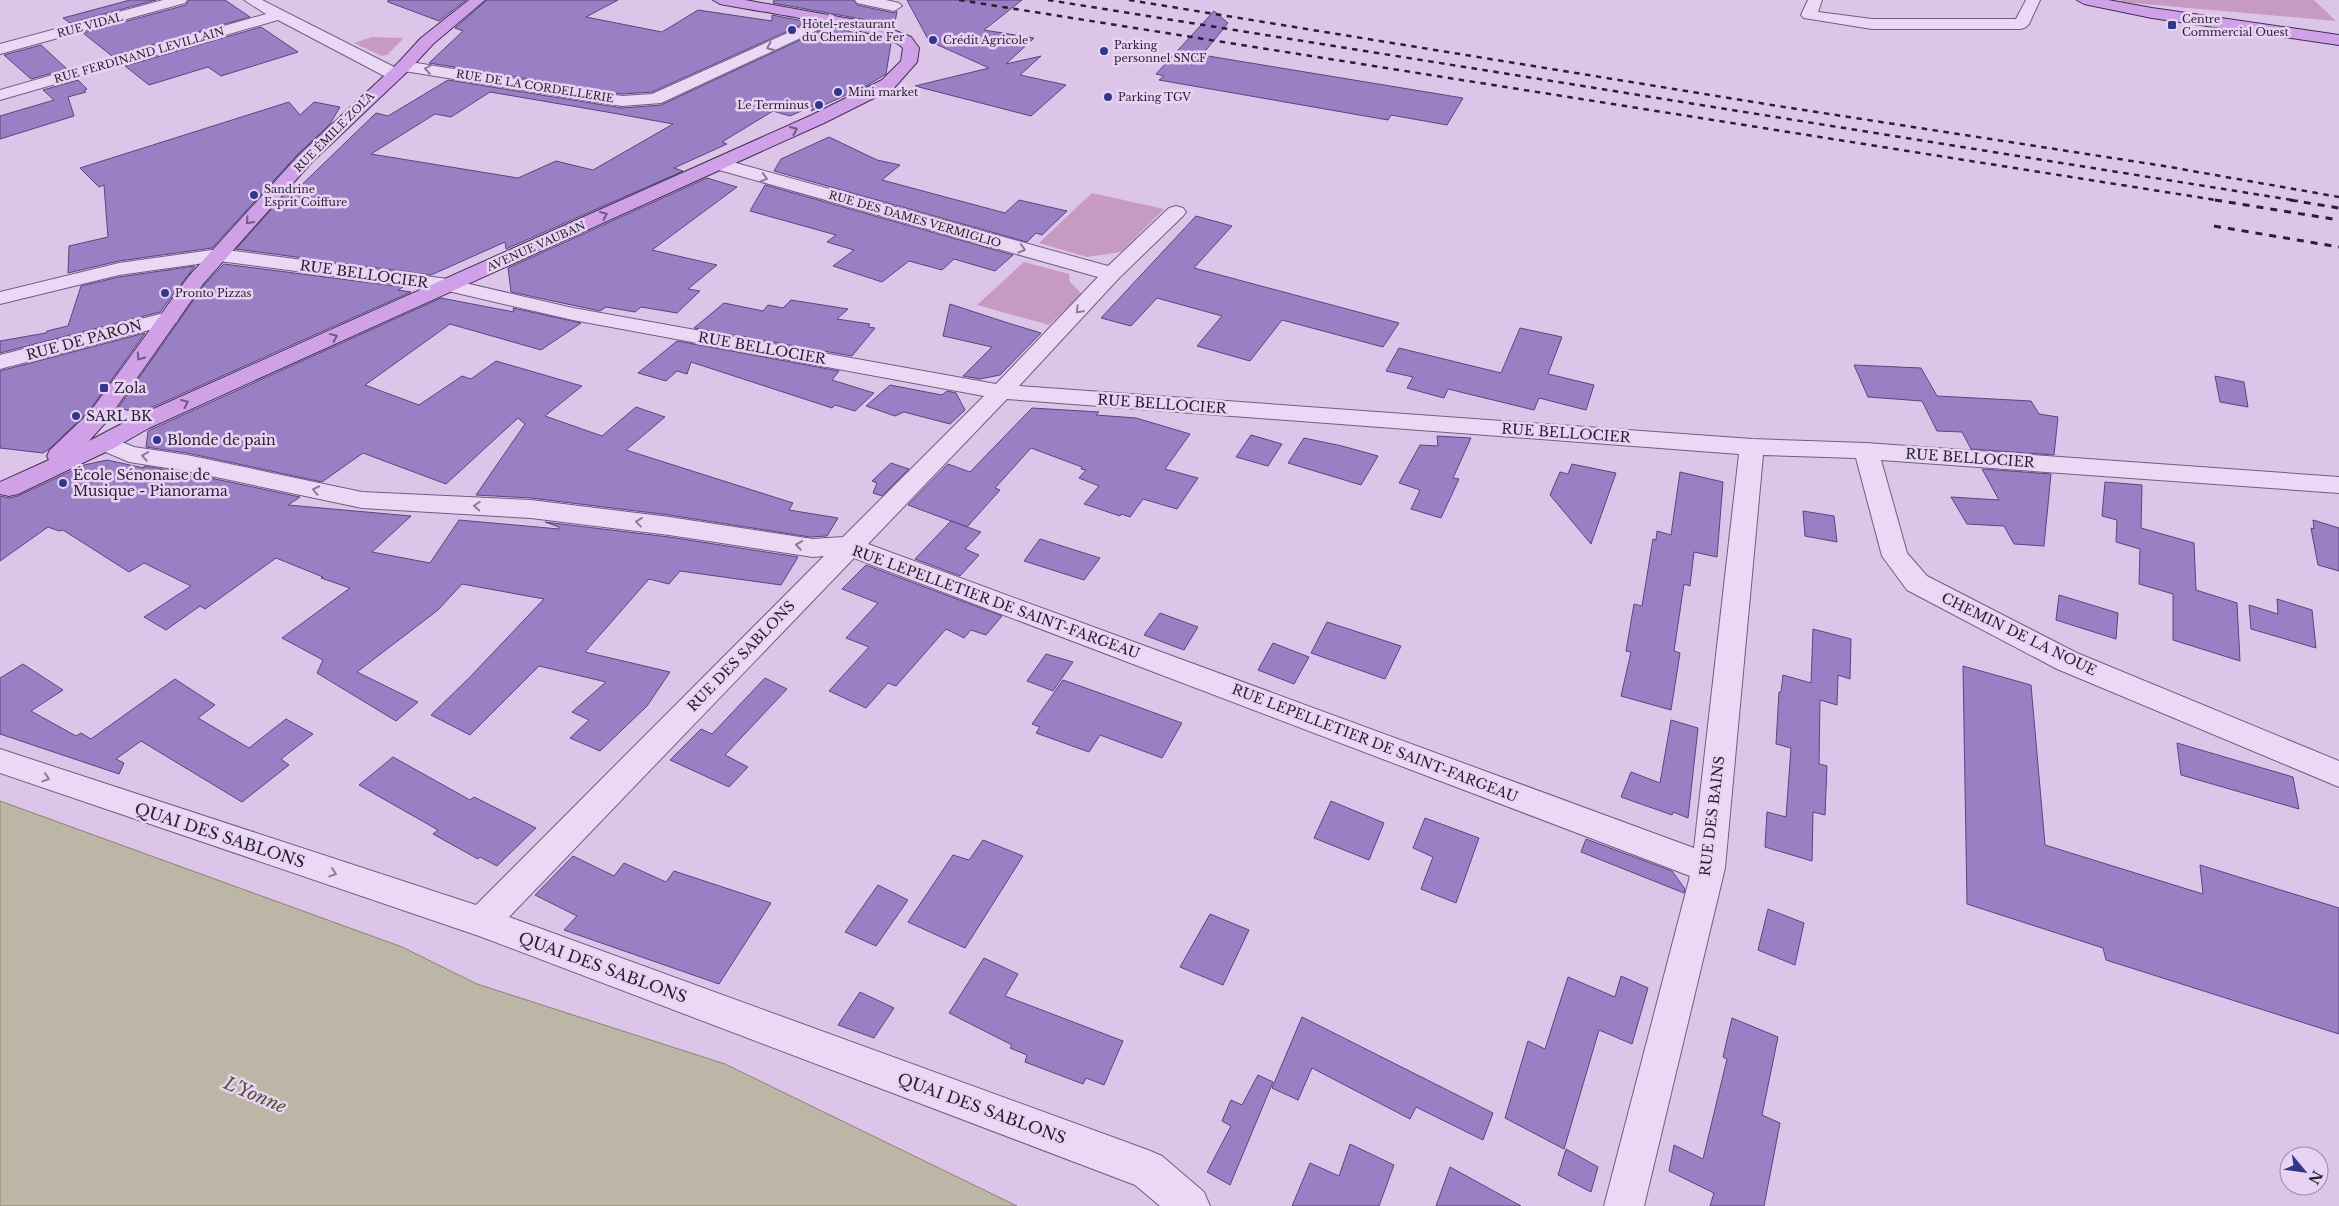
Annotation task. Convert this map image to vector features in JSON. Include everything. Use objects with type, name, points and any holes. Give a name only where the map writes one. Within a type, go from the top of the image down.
[{"type":"main road","name":"RUE ÉMILE ZOLA","points":[[5,490],[66,450],[98,417],[196,280],[311,152],[399,70],[426,41],[478,0]]},
{"type":"main road","points":[[720,0],[830,19]]},
{"type":"main road","points":[[2084,0],[2200,20],[2339,40]]},
{"type":"main road","name":"AVENUE VAUBAN","points":[[5,490],[105,443],[141,423],[718,164],[888,84],[909,62],[911,48],[905,40],[891,32],[830,19]]},
{"type":"main road","name":"AVENUE VAUBAN","points":[[98,417],[121,422],[141,423]]},
{"type":"street","name":"RUE VIDAL","points":[[0,49],[180,0]]},
{"type":"street","name":"RUE DE LA CORDELLERIE","points":[[251,0],[278,15],[399,70],[622,100],[655,99],[830,19]]},
{"type":"street","points":[[862,0],[894,6]]},
{"type":"street","points":[[1815,0],[1809,15],[1882,24],[2021,24],[2033,0]]},
{"type":"street","name":"RUE FERDINAND LEVILLAIN","points":[[0,94],[278,15]]},
{"type":"street","name":"RUE DES DAMES VERMIGLIO","points":[[718,164],[1112,274]]},
{"type":"street","points":[[1001,392],[1112,274],[1176,212]]},
{"type":"street","name":"RUE BELLOCIER","points":[[0,298],[119,269],[219,255],[448,286],[573,314],[1001,392],[1752,447],[1866,451],[2339,484]]},
{"type":"street","name":"RUE DE PARON","points":[[0,362],[168,318]]},
{"type":"street","name":"RUE DES SABLONS","points":[[482,922],[848,546],[1001,392]]},
{"type":"street","name":"RUE LEPELLETIER DE SAINT-FARGEAU","points":[[105,443],[129,454],[187,463],[362,500],[531,509],[669,526],[813,548],[848,546],[1708,868]]},
{"type":"street","name":"RUE DES BAINS","points":[[1624,1206],[1708,868],[1752,447]]},
{"type":"street","name":"CHEMIN DE LA NOUE","points":[[1866,451],[1895,556],[1916,583],[2067,661],[2339,774]]},
{"type":"street","name":"QUAI DES SABLONS","points":[[0,761],[482,922],[1148,1170],[1190,1206]]},
{"type":"shaded area","points":[[2121,0],[2314,0],[2336,21],[2121,2]]},
{"type":"shaded area","points":[[372,37],[402,38],[402,40],[387,55],[382,56],[354,43]]},
{"type":"shaded area","points":[[1092,193],[1164,209],[1121,252],[1087,257],[1039,243]]},
{"type":"shaded area","points":[[1024,262],[1069,274],[1070,282],[1082,294],[1049,325],[977,305]]},
{"type":"water","name":"L'Yonne","points":[[0,801],[402,947],[477,984],[725,1064],[1017,1206],[0,1206]]},
{"type":"building","points":[[130,0],[156,0],[70,23],[63,18]]},
{"type":"building","points":[[189,0],[225,0],[250,17],[112,56],[83,33],[186,5]]},
{"type":"building","points":[[388,0],[466,0],[439,21],[388,2]]},
{"type":"building","points":[[487,0],[618,0],[586,17],[662,32],[698,10],[772,21],[772,15],[808,22],[652,92],[622,94],[429,63],[463,31],[455,28]]},
{"type":"building","points":[[774,0],[853,0],[857,5],[894,13],[897,11],[894,28],[878,22],[773,3]]},
{"type":"building","points":[[907,0],[1022,0],[984,30],[1034,38],[1006,64],[1041,56],[1020,75],[1066,85],[1031,116],[915,86],[989,68],[929,41]]},
{"type":"building","points":[[1214,11],[1228,23],[1202,55],[1463,98],[1447,125],[1391,115],[1388,120],[1159,80],[1164,76],[1156,74]]},
{"type":"building","points":[[830,26],[891,43],[886,74],[866,86],[811,111],[815,105],[790,116],[773,111],[722,142],[727,144],[674,168],[683,171],[506,249],[505,242],[431,275],[236,249],[294,184],[288,198],[376,113],[388,116],[448,80],[622,108],[661,105]],"holes":[[[490,92],[673,124],[593,170],[556,161],[518,178],[371,154],[435,114],[451,117]]]},
{"type":"building","points":[[261,27],[298,52],[221,76],[208,67],[149,85],[125,66]]},
{"type":"building","points":[[41,45],[67,69],[31,79],[4,55]]},
{"type":"building","points":[[78,80],[87,89],[84,90],[86,92],[68,97],[74,116],[0,139],[0,116],[54,100],[43,90]]},
{"type":"building","points":[[289,102],[300,115],[314,102],[340,107],[330,124],[298,154],[212,248],[119,261],[68,273],[69,246],[108,237],[104,185],[99,187],[80,168]]},
{"type":"building","points":[[829,137],[877,160],[900,165],[882,180],[1005,213],[1019,200],[1067,211],[1042,235],[1036,233],[1027,242],[774,171],[781,159]]},
{"type":"building","points":[[707,178],[737,187],[652,250],[717,265],[688,289],[700,291],[677,313],[641,307],[635,312],[606,307],[600,311],[511,292],[508,268]]},
{"type":"building","points":[[765,185],[1013,255],[995,271],[954,259],[942,270],[909,261],[882,282],[833,266],[854,250],[827,242],[836,235],[750,211]]},
{"type":"building","points":[[1196,216],[1232,226],[1194,268],[1399,323],[1383,347],[1282,320],[1250,361],[1197,346],[1222,316],[1157,298],[1131,326],[1101,318]]},
{"type":"building","points":[[224,264],[403,287],[398,290],[411,292],[139,413],[118,408],[204,285]]},
{"type":"building","points":[[195,266],[160,312],[0,353],[0,341],[46,333],[47,331],[68,326],[81,286],[119,277]]},
{"type":"building","points":[[441,298],[514,312],[513,308],[581,323],[541,350],[450,324],[365,385],[419,405],[462,376],[471,379],[496,361],[582,386],[545,416],[602,436],[636,407],[665,417],[626,450],[793,503],[789,510],[838,518],[827,536],[810,537],[669,515],[531,498],[476,495],[525,424],[518,418],[446,484],[363,453],[322,482],[187,453],[146,447],[148,431]]},
{"type":"building","points":[[791,300],[848,309],[837,319],[870,324],[868,327],[875,328],[852,356],[694,328],[724,303],[763,311],[768,305],[783,308]]},
{"type":"building","points":[[950,304],[1041,333],[1000,375],[980,379],[963,376],[992,347],[943,336]]},
{"type":"building","points":[[1520,328],[1562,337],[1548,374],[1594,385],[1586,410],[1539,398],[1534,410],[1448,389],[1444,398],[1407,388],[1413,377],[1386,371],[1399,348],[1501,373]]},
{"type":"building","points":[[145,333],[89,411],[48,450],[43,453],[0,448],[0,371]]},
{"type":"building","points":[[677,341],[839,371],[832,380],[874,393],[855,411],[835,405],[832,408],[691,362],[687,374],[677,371],[666,381],[638,373]]},
{"type":"building","points":[[1854,365],[1921,368],[1937,396],[2031,401],[2039,414],[2058,417],[2054,455],[1971,449],[1962,432],[1937,431],[1922,401],[1868,397]]},
{"type":"building","points":[[2215,376],[2244,382],[2248,407],[2220,402]]},
{"type":"building","points":[[890,385],[942,395],[947,391],[956,393],[965,410],[950,424],[904,412],[895,416],[866,406]]},
{"type":"building","points":[[1032,408],[1099,412],[1096,415],[1136,418],[1190,434],[1165,469],[1198,478],[1177,509],[1143,499],[1130,517],[1121,514],[1120,516],[1084,504],[1099,486],[1079,478],[1086,470],[1031,448],[995,488],[1000,490],[967,527],[908,505],[948,464],[970,472]]},
{"type":"building","points":[[1251,435],[1282,444],[1268,466],[1236,457]]},
{"type":"building","points":[[1437,436],[1471,438],[1453,478],[1459,479],[1441,518],[1411,509],[1420,490],[1399,483],[1420,445],[1438,446]]},
{"type":"building","points":[[1304,438],[1378,456],[1361,485],[1288,463]]},
{"type":"building","points":[[107,460],[144,468],[144,466],[187,473],[300,497],[288,505],[411,516],[372,552],[430,563],[459,520],[559,529],[559,527],[545,522],[669,537],[798,557],[781,585],[680,571],[669,584],[649,579],[585,652],[670,672],[647,706],[600,751],[570,738],[589,720],[572,712],[606,682],[539,666],[470,735],[431,715],[544,599],[462,584],[438,610],[357,672],[418,702],[396,721],[317,673],[323,660],[282,638],[350,588],[321,578],[323,577],[276,558],[205,609],[200,606],[166,630],[144,617],[191,586],[144,563],[129,572],[63,530],[59,531],[48,527],[0,561],[0,496],[9,498],[18,496],[84,465]]},
{"type":"building","points":[[891,463],[909,469],[882,496],[873,493],[877,483],[872,481]]},
{"type":"building","points":[[1572,464],[1616,473],[1591,544],[1550,495],[1560,472],[1568,474]]},
{"type":"building","points":[[1982,469],[2051,474],[2044,546],[2014,544],[2004,526],[1967,524],[1951,497],[1999,500]]},
{"type":"building","points":[[1680,472],[1723,482],[1717,557],[1694,552],[1690,586],[1684,584],[1674,651],[1680,653],[1671,710],[1621,696],[1631,652],[1626,651],[1634,604],[1642,606],[1653,539],[1656,540],[1657,531],[1671,535]]},
{"type":"building","points":[[2105,482],[2142,485],[2141,528],[2194,543],[2196,590],[2237,603],[2240,661],[2173,640],[2173,594],[2139,584],[2140,549],[2116,542],[2117,520],[2102,516]]},
{"type":"building","points":[[1803,511],[1834,516],[1837,542],[1805,536]]},
{"type":"building","points":[[2313,520],[2339,528],[2339,571],[2318,565],[2311,528],[2314,529]]},
{"type":"building","points":[[951,521],[981,532],[965,549],[979,555],[960,576],[915,559]]},
{"type":"building","points":[[1040,539],[1100,558],[1084,580],[1024,561]]},
{"type":"building","points":[[866,565],[1002,616],[986,635],[971,630],[964,638],[946,629],[896,686],[888,683],[866,708],[829,691],[869,647],[846,638],[878,603],[842,589]]},
{"type":"building","points":[[2059,595],[2118,613],[2116,639],[2056,620]]},
{"type":"building","points":[[2277,599],[2312,610],[2316,648],[2251,629],[2249,605],[2278,614]]},
{"type":"building","points":[[1160,613],[1198,627],[1184,650],[1144,635]]},
{"type":"building","points":[[1327,622],[1401,646],[1385,679],[1311,653]]},
{"type":"building","points":[[1813,629],[1851,639],[1850,679],[1838,675],[1837,705],[1820,700],[1819,764],[1827,766],[1825,815],[1813,812],[1812,861],[1765,847],[1767,812],[1786,817],[1791,748],[1776,744],[1779,692],[1781,692],[1783,675],[1811,683]]},
{"type":"building","points":[[1273,643],[1309,657],[1294,684],[1258,670]]},
{"type":"building","points":[[1046,654],[1073,662],[1053,691],[1027,681]]},
{"type":"building","points":[[23,664],[63,690],[31,711],[76,736],[81,733],[91,739],[175,679],[215,705],[198,718],[249,748],[286,719],[313,734],[281,759],[289,765],[242,802],[141,741],[116,759],[124,763],[119,774],[0,734],[0,678]]},
{"type":"building","points":[[1963,666],[2031,685],[2045,845],[2203,894],[2200,865],[2339,908],[2339,1034],[2106,960],[2103,948],[1967,904]]},
{"type":"building","points":[[765,678],[787,689],[725,755],[748,767],[729,787],[670,760],[701,729],[712,734]]},
{"type":"building","points":[[1063,680],[1182,723],[1162,758],[1100,735],[1089,752],[1036,733],[1040,727],[1032,724]]},
{"type":"building","points":[[1671,720],[1698,728],[1688,818],[1673,812],[1672,815],[1621,797],[1631,772],[1660,783]]},
{"type":"building","points":[[2177,743],[2293,777],[2299,809],[2181,775]]},
{"type":"building","points":[[393,757],[470,800],[474,797],[536,828],[497,866],[480,857],[478,859],[433,834],[438,830],[359,785]]},
{"type":"building","points":[[1331,801],[1384,823],[1369,860],[1314,838]]},
{"type":"building","points":[[1425,818],[1479,838],[1456,903],[1421,889],[1433,857],[1413,848]]},
{"type":"building","points":[[1586,839],[1672,871],[1685,889],[1684,893],[1581,852]]},
{"type":"building","points":[[983,840],[1023,856],[965,948],[908,922],[953,855],[969,860]]},
{"type":"building","points":[[573,856],[614,876],[624,863],[666,882],[674,871],[771,903],[719,984],[564,930],[577,916],[535,895]]},
{"type":"building","points":[[878,885],[908,900],[876,946],[845,932]]},
{"type":"building","points":[[1768,909],[1804,923],[1795,965],[1758,950]]},
{"type":"building","points":[[1210,914],[1249,930],[1223,985],[1180,967]]},
{"type":"building","points":[[984,958],[1018,974],[1005,996],[1123,1041],[1104,1085],[1086,1078],[1083,1084],[1025,1062],[1027,1055],[1010,1048],[1012,1045],[949,1013]]},
{"type":"building","points":[[1621,976],[1648,988],[1632,1044],[1599,1030],[1564,1149],[1505,1118],[1528,1041],[1545,1049],[1568,977],[1615,997]]},
{"type":"building","points":[[860,992],[894,1008],[874,1038],[838,1025]]},
{"type":"building","points":[[1302,1017],[1493,1113],[1483,1140],[1416,1107],[1410,1119],[1312,1068],[1298,1100],[1272,1088]]},
{"type":"building","points":[[1732,1018],[1778,1037],[1762,1115],[1780,1123],[1764,1206],[1710,1206],[1714,1193],[1669,1171],[1674,1145],[1703,1159],[1727,1059],[1723,1057]]},
{"type":"building","points":[[1258,1075],[1273,1082],[1230,1185],[1207,1172],[1231,1126],[1222,1121],[1231,1100],[1242,1105]]},
{"type":"building","points":[[1350,1144],[1394,1165],[1379,1206],[1292,1206],[1310,1163],[1339,1176]]},
{"type":"building","points":[[1566,1149],[1598,1167],[1591,1192],[1558,1175]]},
{"type":"building","points":[[1450,1167],[1521,1206],[1436,1206]]},
{"type":"railway","points":[[959,0],[2222,201]]},
{"type":"railway","points":[[1048,0],[2298,201]]},
{"type":"railway","points":[[1129,0],[1778,106],[2164,166],[2339,197]]},
{"type":"railway","points":[[2215,200],[2339,220]]},
{"type":"railway","points":[[2290,200],[2339,208]]},
{"type":"railway","points":[[2214,226],[2339,247]]},
{"type":"place","name":"Centre Commercial Ouest","points":[[2172,25]]},
{"type":"place","name":"Hôtel-restaurant du Chemin de Fer","points":[[792,30]]},
{"type":"place","name":"Crédit Agricole","points":[[933,40]]},
{"type":"place","name":"Parking personnel SNCF","points":[[1104,51]]},
{"type":"place","name":"Mini market","points":[[838,92]]},
{"type":"place","name":"Parking TGV","points":[[1108,97]]},
{"type":"place","name":"Le Terminus","points":[[819,105]]},
{"type":"place","name":"Sandrine Esprit Coiffure","points":[[254,195]]},
{"type":"place","name":"Pronto Pizzas","points":[[165,293]]},
{"type":"place","name":"Zola","points":[[104,388]]},
{"type":"place","name":"SARL BK","points":[[76,416]]},
{"type":"place","name":"Blonde de pain","points":[[157,440]]},
{"type":"place","name":"École Sénonaise de Musique - Pianorama","points":[[63,483]]}]
